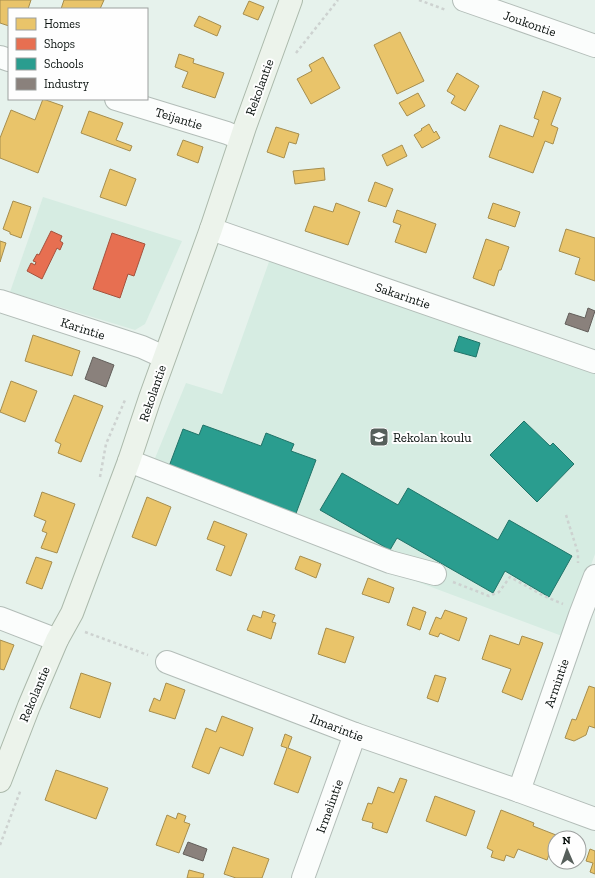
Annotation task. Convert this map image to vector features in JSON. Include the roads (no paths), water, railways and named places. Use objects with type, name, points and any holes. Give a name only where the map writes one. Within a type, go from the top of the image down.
[{"type":"main road","name":"Rekolantie","points":[[0,781],[28,706],[57,640],[72,613],[129,461],[164,357],[211,229],[241,139],[291,0]]},
{"type":"street","name":"Joukontie","points":[[464,0],[595,46]]},
{"type":"street","name":"Teijantie","points":[[119,100],[227,133],[241,139]]},
{"type":"street","name":"Sakarintie","points":[[211,229],[595,362]]},
{"type":"street","name":"Karintie","points":[[0,300],[142,347],[164,357]]},
{"type":"street","points":[[129,461],[390,562],[435,574]]},
{"type":"street","name":"Armintie","points":[[519,791],[580,615],[586,572]]},
{"type":"street","points":[[0,618],[57,640]]},
{"type":"street","name":"Ilmarintie","points":[[167,662],[356,734],[595,819]]},
{"type":"street","name":"Irmelintie","points":[[302,878],[356,734]]},
{"type":"place","name":"Rekolan koulu","points":[[379,437]]}]
